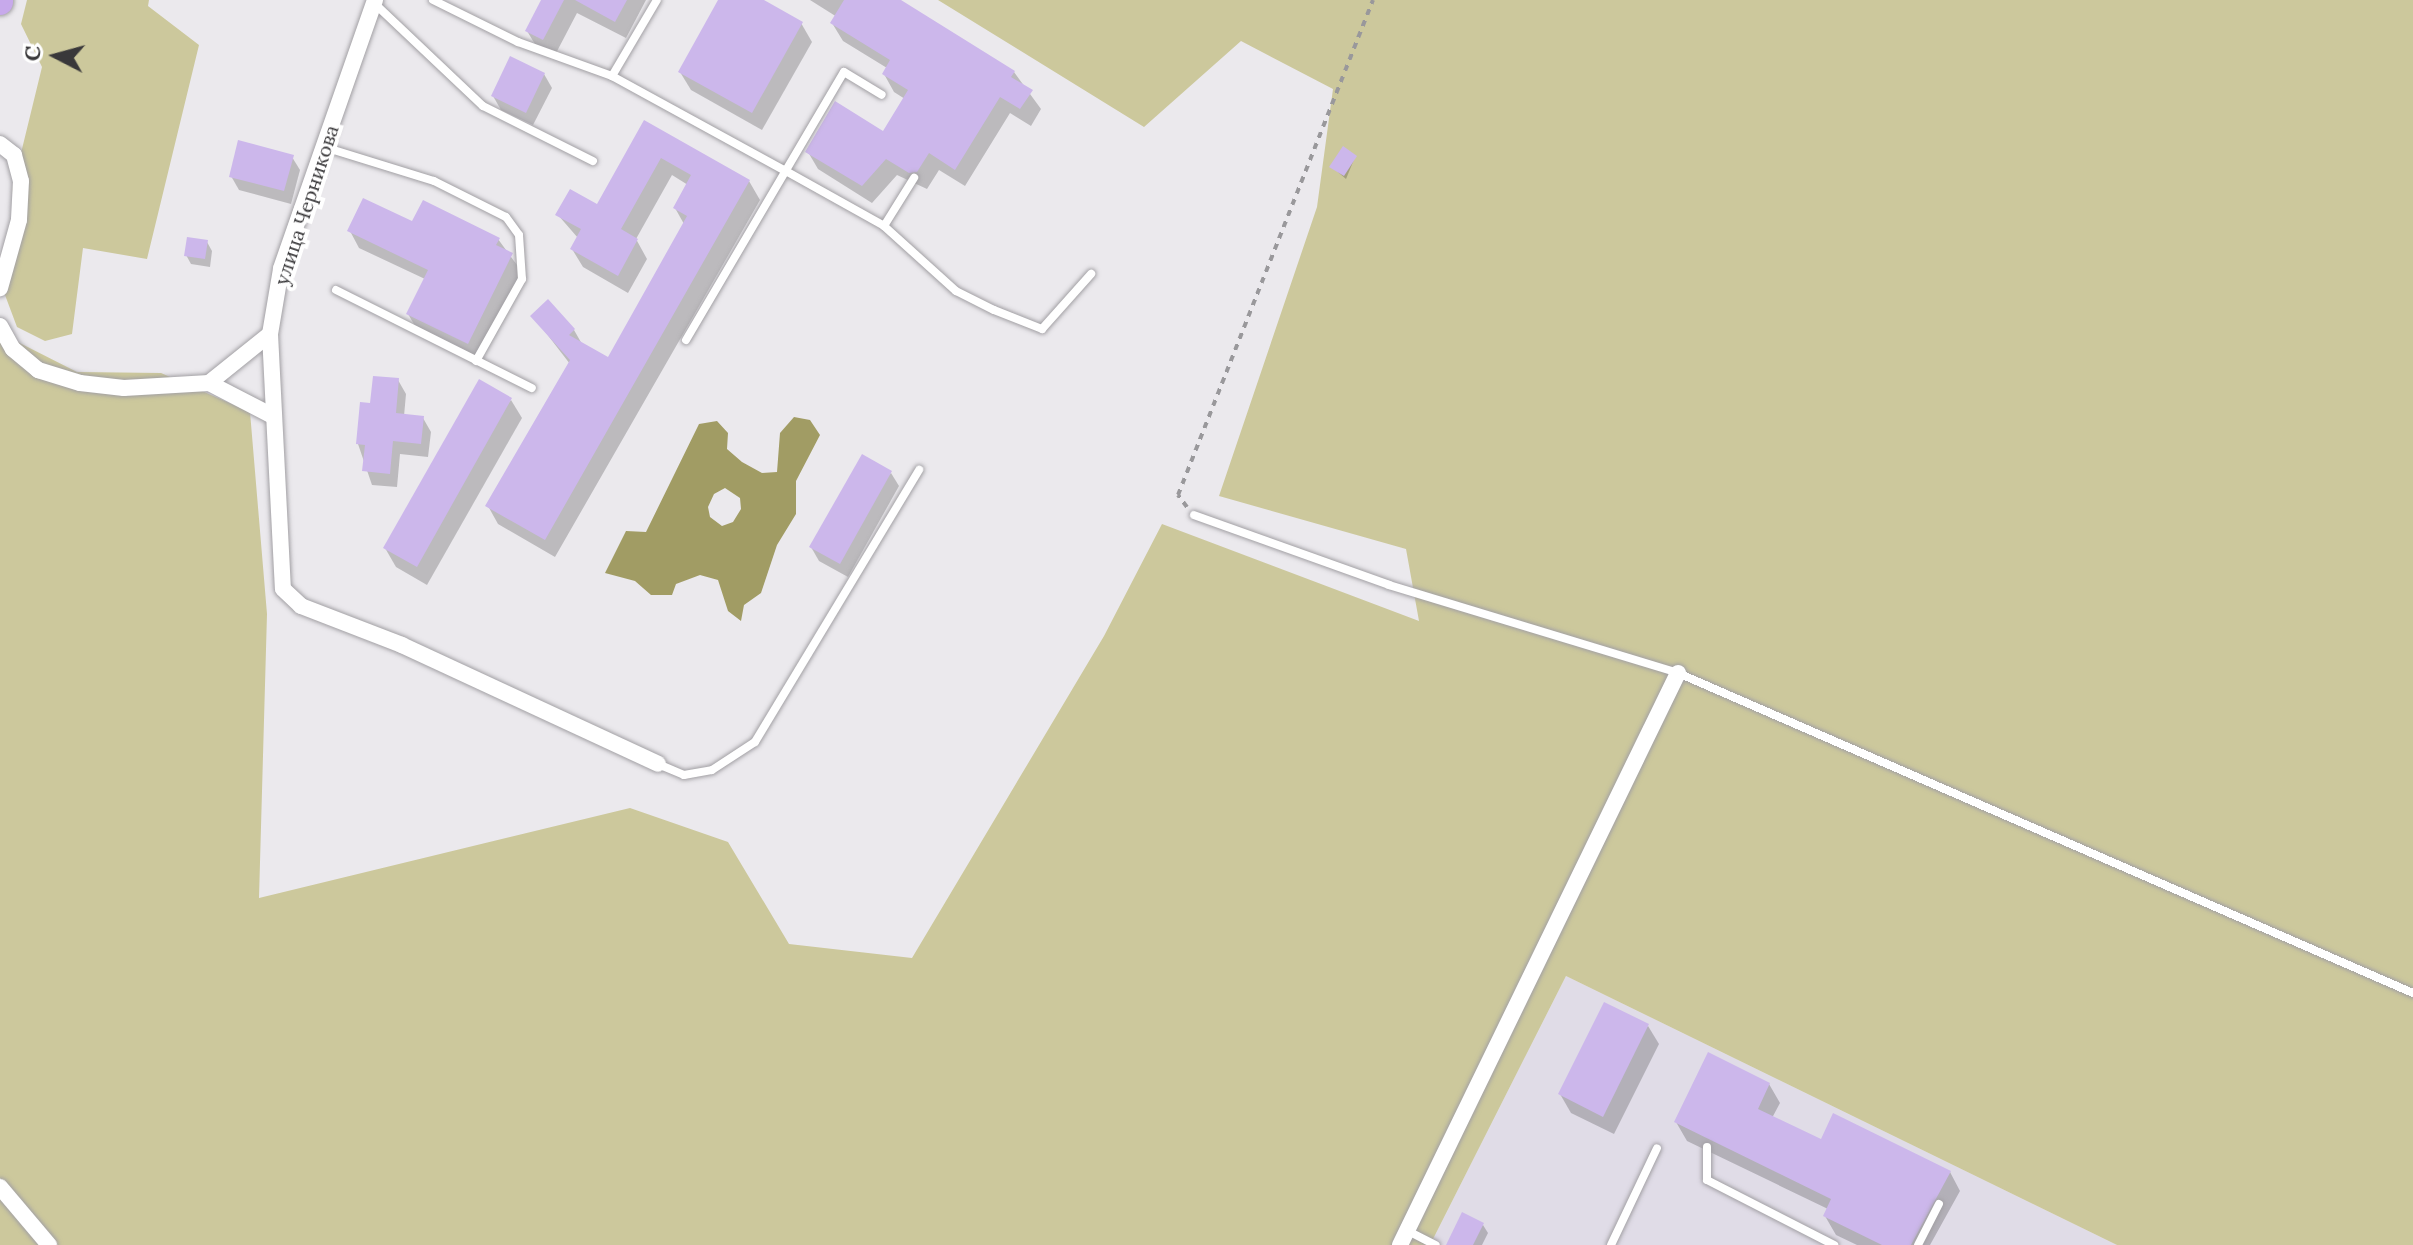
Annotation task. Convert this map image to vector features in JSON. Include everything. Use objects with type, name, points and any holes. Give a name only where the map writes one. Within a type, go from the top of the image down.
[{"type":"street","name":"улица Черникова","points":[[374,1],[281,269],[270,334],[273,416],[280,467],[278,561],[283,589],[301,606],[402,645],[658,764]]},
{"type":"street","points":[[0,144],[14,155],[21,181],[19,220],[0,288]]},
{"type":"street","points":[[0,326],[13,349],[38,370],[80,383],[124,388],[209,383],[273,416]]},
{"type":"street","points":[[209,383],[270,334]]},
{"type":"street","points":[[1404,1238],[1678,673]]},
{"type":"street","points":[[0,1187],[49,1245]]},
{"type":"lane","points":[[433,0],[518,42],[612,76],[884,226],[956,291],[1042,329],[1091,274]]},
{"type":"lane","points":[[612,76],[657,0]]},
{"type":"lane","points":[[374,1],[483,106],[593,161]]},
{"type":"lane","points":[[686,340],[844,72],[882,95]]},
{"type":"lane","points":[[324,147],[434,181],[506,217],[519,235],[522,279],[476,361]]},
{"type":"lane","points":[[884,226],[914,178]]},
{"type":"lane","points":[[336,290],[532,388]]},
{"type":"lane","points":[[658,764],[684,775],[712,770],[755,742],[919,470]]},
{"type":"lane","points":[[1194,515],[1389,585],[1678,673],[2413,993]]},
{"type":"lane","points":[[1707,1147],[1707,1180],[1834,1245]]},
{"type":"lane","points":[[1611,1245],[1657,1148]]},
{"type":"lane","points":[[1918,1245],[1939,1204]]},
{"type":"lane","points":[[1404,1238],[1436,1245]]},
{"type":"path","points":[[1194,515],[1178,495],[1373,0]]},
{"type":"shaded area","points":[[27,0],[149,0],[148,6],[199,45],[147,259],[83,248],[72,334],[45,341],[17,327],[5,295],[21,217],[12,190],[42,67],[21,24]]},
{"type":"shaded area","points":[[938,0],[2413,0],[2413,1245],[2117,1245],[1566,976],[1430,1245],[0,1245],[0,333],[77,372],[161,373],[250,412],[267,614],[259,898],[630,808],[728,842],[789,944],[912,958],[1104,636],[1162,524],[1419,621],[1406,549],[1219,496],[1317,207],[1333,89],[1241,41],[1144,127]]},
{"type":"shaded area","points":[[794,417],[810,420],[820,435],[796,481],[796,514],[777,545],[761,593],[744,605],[741,621],[728,611],[718,580],[700,575],[676,584],[672,595],[651,595],[635,581],[605,573],[626,531],[646,532],[699,424],[717,421],[728,433],[727,449],[762,473],[777,472],[780,433]],"holes":[[[725,488],[740,498],[741,509],[733,522],[722,526],[710,517],[708,507],[714,494]]]},
{"type":"shaded area","points":[[1566,976],[2117,1245],[1430,1245]]},
{"type":"building","points":[[541,0],[564,0],[543,40],[525,31]]},
{"type":"building","points":[[575,0],[627,0],[615,22]]},
{"type":"building","points":[[718,0],[764,0],[803,22],[752,113],[678,72]]},
{"type":"building","points":[[844,0],[901,0],[1015,71],[1011,77],[1033,90],[1020,109],[1000,97],[955,170],[929,153],[917,172],[909,173],[886,159],[862,186],[805,152],[835,101],[883,131],[908,90],[882,74],[890,60],[830,23]]},
{"type":"building","points":[[510,56],[545,73],[526,113],[491,96]]},
{"type":"building","points":[[644,120],[750,180],[545,540],[485,506],[570,360],[530,316],[548,299],[575,329],[569,335],[608,357],[687,216],[673,208],[691,175],[661,158],[621,229],[638,239],[618,276],[570,249],[581,229],[555,215],[570,189],[597,204]]},
{"type":"building","points":[[238,140],[294,155],[284,191],[229,177]]},
{"type":"building","points":[[1343,146],[1357,156],[1344,176],[1329,167]]},
{"type":"building","points":[[363,198],[412,221],[423,200],[500,238],[496,245],[513,253],[468,344],[406,314],[428,270],[347,231]]},
{"type":"building","points":[[187,237],[208,240],[205,259],[184,256]]},
{"type":"building","points":[[373,376],[399,378],[396,413],[424,416],[421,444],[393,441],[390,474],[362,471],[365,445],[356,444],[360,402],[370,403]]},
{"type":"building","points":[[479,379],[512,398],[417,567],[383,548]]},
{"type":"building","points":[[862,454],[892,471],[840,564],[809,547]]},
{"type":"building","points":[[1604,1002],[1649,1024],[1603,1117],[1558,1094]]},
{"type":"building","points":[[1708,1052],[1770,1083],[1758,1109],[1821,1139],[1833,1113],[1951,1171],[1911,1245],[1882,1245],[1823,1216],[1831,1199],[1674,1122]]},
{"type":"building","points":[[1462,1212],[1484,1223],[1473,1245],[1446,1245]]}]
